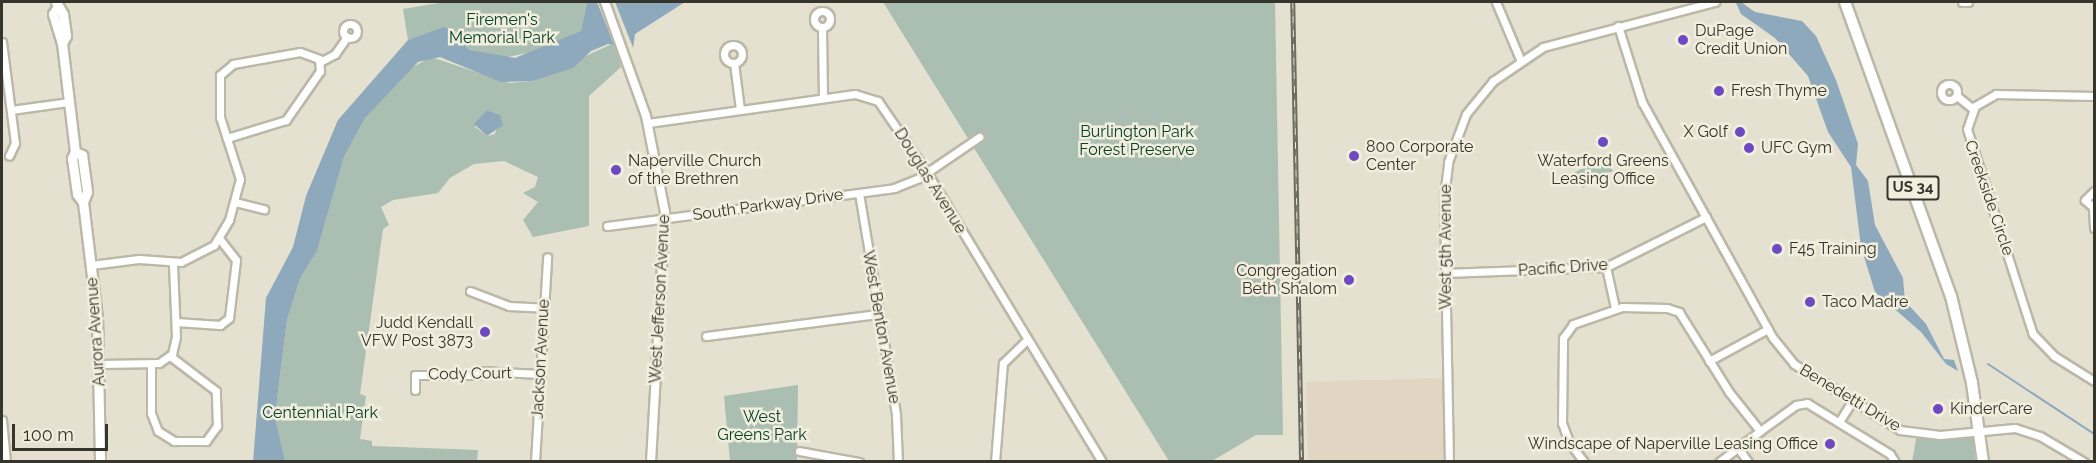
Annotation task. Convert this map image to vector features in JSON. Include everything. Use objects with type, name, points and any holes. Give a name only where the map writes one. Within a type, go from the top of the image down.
[{"type":"main road","name":"US 34","points":[[1845,2],[1944,273],[1963,338],[1983,462]]},
{"type":"main road","name":"Aurora Avenue","points":[[57,5],[63,14],[66,36],[62,44],[75,152],[77,194],[83,202],[91,265],[100,364],[100,462]]},
{"type":"street","name":"West Jefferson Avenue","points":[[605,2],[626,52],[648,123],[665,219],[651,462]]},
{"type":"street","points":[[1496,2],[1520,59]]},
{"type":"street","name":"West 5th Avenue","points":[[1449,462],[1444,197],[1452,146],[1475,101],[1520,59],[1556,42],[1715,2]]},
{"type":"street","points":[[1962,2],[1968,2]]},
{"type":"street","name":"Benedetti Drive","points":[[1618,26],[1635,89],[1768,329],[1794,364],[1851,403],[1890,426],[1916,434],[2005,427],[2031,432],[2073,459],[2084,462]]},
{"type":"street","points":[[822,27],[823,98]]},
{"type":"street","points":[[320,62],[335,54],[346,37]]},
{"type":"street","points":[[2,42],[15,142],[9,156]]},
{"type":"street","points":[[91,265],[139,259],[173,263],[200,255],[219,238],[235,201],[240,171],[218,106],[218,81],[233,64],[306,52],[320,62]]},
{"type":"street","points":[[227,138],[286,120],[319,74],[320,62]]},
{"type":"street","points":[[734,63],[740,109]]},
{"type":"street","points":[[1957,96],[1973,109],[2002,93],[2094,96]]},
{"type":"street","name":"Douglas Avenue","points":[[648,123],[859,94],[878,101],[926,171],[1102,462]]},
{"type":"street","points":[[11,110],[69,102]]},
{"type":"street","name":"Creekside Circle","points":[[1973,109],[1967,129],[1969,145],[2033,334],[2054,356],[2094,381]]},
{"type":"street","name":"South Parkway Drive","points":[[607,226],[859,193],[906,184],[979,137]]},
{"type":"street","points":[[2094,191],[2085,200],[2094,208],[2094,228]]},
{"type":"street","name":"West Benton Avenue","points":[[859,193],[896,415],[898,462]]},
{"type":"street","points":[[235,201],[264,209]]},
{"type":"street","name":"Pacific Drive","points":[[1445,273],[1606,267],[1706,217]]},
{"type":"street","points":[[176,322],[220,325],[229,318],[236,260],[219,238]]},
{"type":"street","name":"Jackson Avenue","points":[[535,462],[547,256]]},
{"type":"street","points":[[100,364],[151,364],[170,356],[176,342],[173,263]]},
{"type":"street","points":[[1606,267],[1615,308]]},
{"type":"street","points":[[470,291],[509,306],[544,308]]},
{"type":"street","points":[[1584,462],[1573,450],[1562,423],[1562,344],[1573,324],[1615,308],[1676,310],[1709,361],[1760,430]]},
{"type":"street","points":[[706,336],[878,314]]},
{"type":"street","points":[[1709,361],[1768,329]]},
{"type":"street","points":[[995,462],[1003,363],[1027,340]]},
{"type":"street","points":[[151,364],[152,420],[162,435],[174,441],[200,442],[212,435],[217,426],[216,391],[170,356]]},
{"type":"street","name":"Cody Court","points":[[415,390],[415,375],[477,375],[480,371],[541,374]]},
{"type":"street","points":[[1719,462],[1760,430],[1803,402],[1839,422],[1895,462]]},
{"type":"street","points":[[1839,422],[1851,403]]},
{"type":"street","points":[[2,420],[6,462]]},
{"type":"street","points":[[1738,448],[1748,462]]},
{"type":"street","points":[[799,451],[859,462]]},
{"type":"shaded area","points":[[1443,378],[1444,461],[1308,461],[1306,382]]},
{"type":"green space","name":"Firemen's Memorial Park","points":[[445,2],[587,2],[581,31],[542,50],[503,58],[470,50],[464,46],[466,37],[449,28],[408,40],[403,9]]},
{"type":"green space","name":"Burlington Park Forest Preserve","points":[[883,2],[1275,2],[1283,435],[1256,435],[1212,461],[1169,461]]},
{"type":"green space","name":"Centennial Park","points":[[614,43],[621,67],[589,96],[589,226],[533,237],[523,220],[538,202],[523,193],[535,187],[538,177],[504,161],[474,164],[450,178],[438,193],[393,200],[381,207],[389,225],[383,229],[360,394],[366,396],[360,439],[372,441],[372,446],[478,450],[477,461],[285,461],[275,416],[287,320],[300,279],[317,251],[344,157],[365,118],[404,72],[431,57],[509,83],[532,81]],"holes":[[[487,110],[500,115],[495,134],[487,136],[475,127]]]},
{"type":"green space","points":[[1605,156],[1613,171],[1583,188],[1574,173]]},
{"type":"green space","name":"West Greens Park","points":[[798,385],[797,461],[730,461],[724,396]]},
{"type":"green space","points":[[1972,431],[1975,461],[1912,462],[1917,434]]},
{"type":"water","points":[[587,2],[685,2],[635,34],[633,48],[608,44],[591,51],[573,68],[532,81],[501,82],[440,57],[418,62],[365,118],[344,157],[317,251],[300,279],[287,320],[275,416],[285,461],[253,462],[266,298],[293,247],[306,196],[338,120],[408,40],[444,27],[466,37],[465,46],[470,50],[515,58],[581,31]]},
{"type":"water","points":[[1741,2],[1755,12],[1802,21],[1816,36],[1836,80],[1858,144],[1856,165],[1868,181],[1875,225],[1903,278],[1905,301],[1926,324],[1944,359],[1954,360],[1958,371],[1946,364],[1921,332],[1875,292],[1861,247],[1851,167],[1828,132],[1808,76],[1775,38],[1741,14],[1736,3]]},
{"type":"water","points":[[487,110],[500,115],[503,125],[487,136],[474,124]]},
{"type":"pier","points":[[597,2],[615,2],[634,50],[615,47]]},
{"type":"waterway","points":[[1988,364],[2094,434]]},
{"type":"railway","points":[[1293,2],[1302,462]]},
{"type":"place","name":"DuPage Credit Union","points":[[1683,40]]},
{"type":"place","name":"Fresh Thyme","points":[[1719,91]]},
{"type":"place","name":"X Golf","points":[[1740,132]]},
{"type":"place","name":"Waterford Greens Leasing Office","points":[[1603,142]]},
{"type":"place","name":"UFC Gym","points":[[1749,148]]},
{"type":"place","name":"800 Corporate Center","points":[[1354,156]]},
{"type":"place","name":"Naperville Church of the Brethren","points":[[616,170]]},
{"type":"place","name":"F45 Training","points":[[1777,249]]},
{"type":"place","name":"Congregation Beth Shalom","points":[[1349,280]]},
{"type":"place","name":"Taco Madre","points":[[1810,302]]},
{"type":"place","name":"Judd Kendall VFW Post 3873","points":[[485,332]]},
{"type":"place","name":"KinderCare","points":[[1938,409]]},
{"type":"place","name":"Windscape of Naperville Leasing Office","points":[[1830,444]]}]
